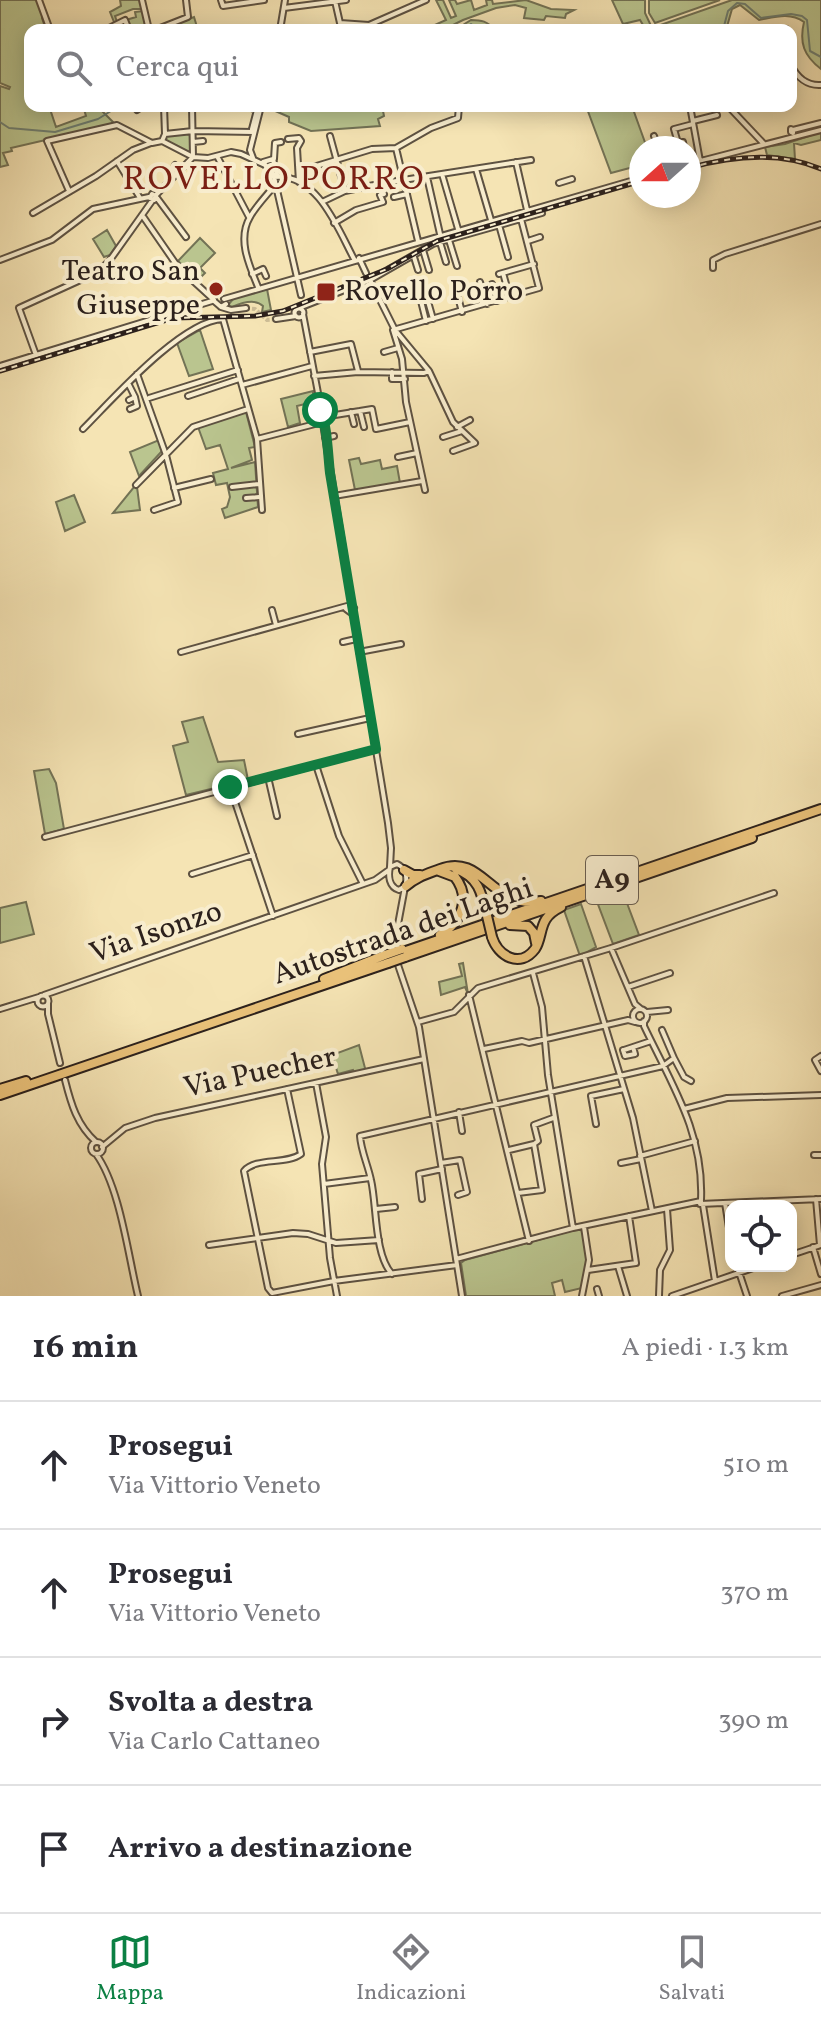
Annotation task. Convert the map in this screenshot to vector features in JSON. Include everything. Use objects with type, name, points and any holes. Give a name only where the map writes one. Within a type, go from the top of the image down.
[{"type":"highway","name":"Autostrada dei Laghi","points":[[403,953],[425,950],[821,812]]},
{"type":"highway","name":"Autostrada dei Laghi","points":[[0,1092],[619,878],[821,812]]},
{"type":"highway","points":[[402,868],[413,875],[451,865],[465,867],[476,872],[501,894],[525,902],[543,900],[619,878]]},
{"type":"highway","points":[[405,886],[433,871],[461,871],[474,880],[481,891],[499,953],[510,958],[524,958],[535,948],[545,920],[558,909],[659,870]]},
{"type":"highway","points":[[403,953],[442,933],[455,923],[462,911],[463,897],[458,881],[449,873],[433,871]]},
{"type":"highway","points":[[425,950],[516,924],[526,925],[533,931],[535,948]]},
{"type":"highway","name":"Autostrada dei Laghi","points":[[0,1092],[386,959]]},
{"type":"street","points":[[39,0],[48,24]]},
{"type":"street","points":[[142,0],[148,24]]},
{"type":"street","points":[[170,24],[187,17],[186,0]]},
{"type":"street","points":[[221,0],[223,6],[264,0]]},
{"type":"street","points":[[281,24],[285,0]]},
{"type":"street","points":[[284,8],[346,0]]},
{"type":"street","points":[[371,24],[426,0]]},
{"type":"street","points":[[335,1],[340,23],[354,24]]},
{"type":"street","points":[[797,73],[803,81],[821,85]]},
{"type":"street","points":[[162,141],[165,134],[164,112]]},
{"type":"street","points":[[36,355],[19,308],[98,272],[110,260],[154,198],[193,157],[192,112]]},
{"type":"street","points":[[254,160],[250,153],[257,112]]},
{"type":"street","points":[[253,132],[259,112]]},
{"type":"street","points":[[300,171],[372,149],[396,148],[431,128],[458,118],[458,112]]},
{"type":"street","points":[[691,112],[696,136]]},
{"type":"street","points":[[734,112],[764,144]]},
{"type":"street","points":[[676,136],[674,129],[717,115]]},
{"type":"street","points":[[793,130],[821,123]]},
{"type":"street","points":[[69,191],[47,141],[117,125],[152,143]]},
{"type":"street","points":[[701,161],[821,130]]},
{"type":"street","points":[[165,134],[253,132]]},
{"type":"street","points":[[330,136],[345,191]]},
{"type":"street","points":[[288,139],[301,139],[297,148],[299,182]]},
{"type":"street","points":[[33,213],[141,145],[162,141],[193,157],[234,152],[261,163],[276,176],[299,182],[322,202],[366,273]]},
{"type":"street","points":[[193,142],[203,141]]},
{"type":"street","points":[[281,142],[275,143],[275,185],[301,295]]},
{"type":"street","points":[[396,148],[418,241]]},
{"type":"street","points":[[217,156],[249,217]]},
{"type":"street","points":[[261,163],[274,158]]},
{"type":"street","points":[[322,202],[345,191],[531,160]]},
{"type":"street","points":[[117,161],[140,198]]},
{"type":"street","points":[[516,162],[527,210]]},
{"type":"street","points":[[175,165],[181,172]]},
{"type":"street","points":[[476,169],[491,220]]},
{"type":"street","points":[[442,174],[458,229]]},
{"type":"street","points":[[427,177],[440,234]]},
{"type":"street","points":[[559,183],[572,179]]},
{"type":"street","points":[[0,366],[258,287],[629,181]]},
{"type":"street","points":[[258,287],[245,252],[249,217],[275,185]]},
{"type":"street","points":[[334,223],[356,210],[383,202],[380,195],[384,194]]},
{"type":"street","points":[[394,197],[407,194]]},
{"type":"street","points":[[0,260],[52,240],[93,209],[140,198],[154,198]]},
{"type":"street","points":[[154,198],[186,237]]},
{"type":"street","points":[[276,319],[300,312],[370,280],[440,242],[542,213]]},
{"type":"street","points":[[142,215],[178,267],[216,301],[230,310],[246,308]]},
{"type":"street","points":[[395,330],[539,288],[521,219]]},
{"type":"street","points":[[713,268],[713,260],[725,254],[821,224]]},
{"type":"street","points":[[499,225],[508,257]]},
{"type":"street","points":[[528,241],[540,237]]},
{"type":"street","points":[[449,240],[457,266]]},
{"type":"street","points":[[440,242],[446,262]]},
{"type":"street","points":[[423,250],[429,270]]},
{"type":"street","points":[[413,256],[418,270]]},
{"type":"street","points":[[508,291],[501,274],[534,264]]},
{"type":"street","points":[[252,274],[263,269],[266,276]]},
{"type":"street","points":[[288,279],[295,281],[299,288]]},
{"type":"street","points":[[370,280],[395,330],[429,371],[453,422],[475,443],[453,451]]},
{"type":"street","points":[[454,282],[462,312]]},
{"type":"street","points":[[480,282],[487,304]]},
{"type":"street","points":[[492,284],[497,301]]},
{"type":"street","points":[[427,298],[433,319]]},
{"type":"street","points":[[421,301],[426,321]]},
{"type":"street","points":[[300,312],[305,322],[325,438],[351,597],[349,608],[357,638],[391,848],[390,869],[400,906]]},
{"type":"street","points":[[83,429],[147,362],[213,320],[224,320],[257,439],[262,510]]},
{"type":"street","points":[[395,330],[425,490]]},
{"type":"street","points":[[310,352],[351,344],[358,372]]},
{"type":"street","points":[[384,352],[398,348]]},
{"type":"street","points":[[242,385],[312,366]]},
{"type":"street","points":[[148,398],[238,370]]},
{"type":"street","points":[[314,376],[392,372],[404,376],[429,371]]},
{"type":"street","points":[[137,374],[148,398],[178,502],[154,510]]},
{"type":"street","points":[[188,396],[240,378]]},
{"type":"street","points":[[128,383],[137,406],[130,409]]},
{"type":"street","points":[[136,485],[193,427],[248,409]]},
{"type":"street","points":[[257,439],[369,409],[372,409],[376,429],[410,422]]},
{"type":"street","points":[[360,411],[364,427]]},
{"type":"street","points":[[351,412],[354,424]]},
{"type":"street","points":[[457,427],[470,420]]},
{"type":"street","points":[[443,437],[462,431]]},
{"type":"street","points":[[325,438],[334,436]]},
{"type":"street","points":[[398,457],[417,453]]},
{"type":"street","points":[[174,488],[211,479]]},
{"type":"street","points":[[334,496],[423,481]]},
{"type":"street","points":[[232,487],[259,484]]},
{"type":"street","points":[[246,498],[260,497]]},
{"type":"street","points":[[181,652],[339,608],[349,608]]},
{"type":"street","points":[[272,610],[276,625]]},
{"type":"street","points":[[343,642],[357,638]]},
{"type":"street","points":[[359,652],[401,644]]},
{"type":"street","points":[[298,734],[371,720]]},
{"type":"street","points":[[45,837],[376,749]]},
{"type":"street","points":[[316,765],[339,836],[363,884]]},
{"type":"street","points":[[268,777],[277,816]]},
{"type":"street","points":[[230,787],[273,916]]},
{"type":"street","points":[[391,848],[402,868],[405,886],[392,950],[418,1022],[462,1296]]},
{"type":"street","name":"Via Isonzo","points":[[192,874],[253,855]]},
{"type":"street","points":[[390,869],[402,868]]},
{"type":"street","name":"Via Isonzo","points":[[43,1001],[52,992],[375,880],[390,869]]},
{"type":"street","points":[[375,880],[385,880],[399,890],[405,886]]},
{"type":"street","points":[[418,1022],[450,1014],[478,988],[613,949],[774,893]]},
{"type":"street","points":[[613,949],[635,1004],[643,1010],[651,1041],[696,1141],[715,1281]]},
{"type":"street","points":[[584,956],[624,1089],[652,1211]]},
{"type":"street","points":[[533,973],[542,1007],[550,1092],[573,1228]]},
{"type":"street","points":[[628,987],[670,973]]},
{"type":"street","points":[[469,995],[529,1241]]},
{"type":"street","points":[[0,1009],[30,999],[43,1001],[60,1063]]},
{"type":"street","points":[[632,1016],[635,1004]]},
{"type":"street","points":[[484,1049],[522,1041],[529,1043],[604,1026],[643,1010]]},
{"type":"street","points":[[632,1016],[644,1020],[668,1010]]},
{"type":"street","points":[[662,1030],[684,1077],[691,1081]]},
{"type":"street","points":[[633,1047],[651,1041]]},
{"type":"street","points":[[820,1067],[816,1059],[821,1056]]},
{"type":"street","points":[[392,1274],[386,1267],[379,1240],[376,1209],[360,1136],[620,1077],[663,1066],[674,1058]]},
{"type":"street","name":"Via Puecher","points":[[95,1143],[155,1118],[424,1059]]},
{"type":"street","points":[[65,1080],[77,1117],[88,1135],[102,1149],[103,1166]]},
{"type":"street","points":[[316,1083],[326,1137],[322,1157],[328,1241],[337,1296]]},
{"type":"street","points":[[287,1089],[301,1154],[244,1169],[268,1288],[272,1293],[457,1262],[573,1228],[703,1202],[725,1202]]},
{"type":"street","points":[[596,1124],[591,1096],[624,1089]]},
{"type":"street","points":[[684,1109],[727,1098],[821,1095]]},
{"type":"street","points":[[459,1112],[462,1131]]},
{"type":"street","points":[[508,1150],[534,1144],[538,1141],[536,1122],[554,1118]]},
{"type":"street","name":"Via Puecher","points":[[102,1149],[109,1139]]},
{"type":"street","points":[[621,1163],[696,1141]]},
{"type":"street","points":[[95,1143],[91,1151],[103,1166],[115,1199],[138,1296]]},
{"type":"street","points":[[518,1193],[542,1190],[534,1144]]},
{"type":"street","points":[[96,1154],[102,1149]]},
{"type":"street","points":[[814,1155],[821,1155]]},
{"type":"street","points":[[441,1163],[460,1160],[467,1192],[458,1195]]},
{"type":"street","points":[[422,1199],[419,1174],[442,1169]]},
{"type":"street","points":[[324,1184],[370,1178]]},
{"type":"street","points":[[787,1200],[818,1199],[821,1245],[797,1253]]},
{"type":"street","points":[[376,1209],[395,1207]]},
{"type":"street","points":[[659,1296],[660,1270],[670,1250],[667,1209]]},
{"type":"street","points":[[588,1270],[636,1263],[629,1216]]},
{"type":"street","points":[[582,1296],[589,1260],[584,1227]]},
{"type":"street","points":[[209,1245],[303,1233],[336,1243],[379,1240]]},
{"type":"street","points":[[813,1247],[821,1274]]},
{"type":"street","points":[[618,1266],[627,1296]]},
{"type":"street","points":[[672,1296],[687,1294],[741,1272]]},
{"type":"street","points":[[738,1273],[747,1296]]},
{"type":"street","points":[[782,1296],[805,1293],[821,1285]]},
{"type":"street","points":[[597,1289],[599,1296]]},
{"type":"green space","points":[[0,0],[37,0],[44,24],[24,24],[24,112],[51,112],[56,127],[86,116],[85,112],[103,112],[115,124],[11,148],[12,151],[3,153],[8,165],[0,167],[0,86],[10,87],[0,83]]},
{"type":"green space","points":[[120,0],[140,0],[143,9],[133,9],[115,16],[117,22],[114,22],[110,12],[121,6]]},
{"type":"green space","points":[[436,0],[443,0],[451,18],[456,16],[449,0],[455,0],[457,4],[471,0],[474,10],[487,5],[486,0],[492,0],[493,4],[526,0],[551,9],[574,10],[565,18],[546,16],[544,20],[524,18],[526,8],[515,5],[496,8],[455,24],[437,24],[446,20]]},
{"type":"green space","points":[[612,0],[645,0],[645,13],[650,24],[642,24],[640,20],[623,24]]},
{"type":"green space","points":[[649,0],[720,0],[655,23],[649,13]]},
{"type":"green space","points":[[732,0],[821,0],[821,69],[804,48],[804,22],[782,16],[759,20],[740,5],[732,9],[728,24],[663,24]]},
{"type":"green space","points":[[143,11],[146,24],[127,24],[126,20],[136,17],[135,12]]},
{"type":"green space","points":[[194,17],[196,24],[175,24]]},
{"type":"green space","points":[[471,20],[487,24],[465,24]]},
{"type":"green space","points":[[278,112],[383,112],[384,116],[378,119],[380,126],[311,131],[289,122],[289,117]]},
{"type":"green space","points":[[588,112],[634,112],[643,136],[629,136],[629,168],[611,173]]},
{"type":"green space","points":[[821,132],[821,140],[801,145],[794,143],[795,159],[767,155],[765,147]]},
{"type":"green space","points":[[191,133],[191,155],[165,141],[166,136]]},
{"type":"green space","points":[[107,230],[116,246],[110,255],[104,257],[93,239]]},
{"type":"green space","points":[[200,238],[215,253],[200,268],[205,273],[198,280],[178,261]]},
{"type":"green space","points":[[267,289],[271,310],[262,312],[263,306],[252,302],[232,307],[228,305],[234,298]]},
{"type":"green space","points":[[200,330],[213,369],[189,376],[177,343]]},
{"type":"green space","points":[[313,391],[313,402],[297,406],[300,423],[288,427],[281,399]]},
{"type":"green space","points":[[246,412],[255,447],[249,448],[252,460],[231,468],[255,462],[258,507],[225,518],[222,509],[227,507],[230,497],[227,483],[216,485],[213,473],[228,469],[220,445],[206,449],[198,427]]},
{"type":"green space","points":[[159,440],[162,451],[139,476],[130,452]]},
{"type":"green space","points":[[359,458],[361,464],[380,460],[382,469],[397,466],[400,483],[355,490],[349,460]]},
{"type":"green space","points":[[137,487],[140,510],[113,513]]},
{"type":"green space","points":[[74,495],[85,522],[65,531],[56,502]]},
{"type":"green space","points":[[203,717],[218,762],[244,760],[248,780],[186,795],[173,746],[188,742],[182,722]]},
{"type":"green space","points":[[49,769],[56,783],[64,829],[45,834],[34,771]]},
{"type":"green space","points":[[622,890],[639,935],[613,944],[596,899]]},
{"type":"green space","points":[[26,902],[34,934],[0,943],[0,908]]},
{"type":"green space","points":[[581,904],[596,947],[580,956],[564,910]]},
{"type":"green space","points":[[463,963],[468,994],[465,987],[441,995],[439,982],[462,976],[459,964]]},
{"type":"green space","points":[[359,1045],[366,1072],[355,1074],[353,1070],[338,1074],[332,1055]]},
{"type":"green space","points":[[581,1230],[587,1243],[588,1258],[582,1288],[565,1292],[562,1280],[552,1283],[555,1296],[466,1296],[461,1263],[465,1260]]},
{"type":"waterway","points":[[725,24],[728,11],[737,3],[745,4],[761,18],[791,14],[802,16],[807,20],[810,51],[821,57]]},
{"type":"waterway","points":[[0,122],[9,128],[55,132],[98,119],[109,112]]},
{"type":"tunnel","points":[[246,308],[255,309],[267,320],[276,319]]},
{"type":"railway","points":[[701,165],[755,157],[789,160],[821,169]]},
{"type":"railway","points":[[0,371],[173,318],[255,316],[283,311],[387,269],[437,241],[629,185]]},
{"type":"place","name":"Teatro San Giuseppe","points":[[216,289]]},
{"type":"place","name":"Rovello Porro","points":[[326,292]]},
{"type":"district","name":"ROVELLO PORRO","points":[[274,180]]},
{"type":"route","points":[[230,787],[376,749],[323,428],[325,419],[320,410]]}]
